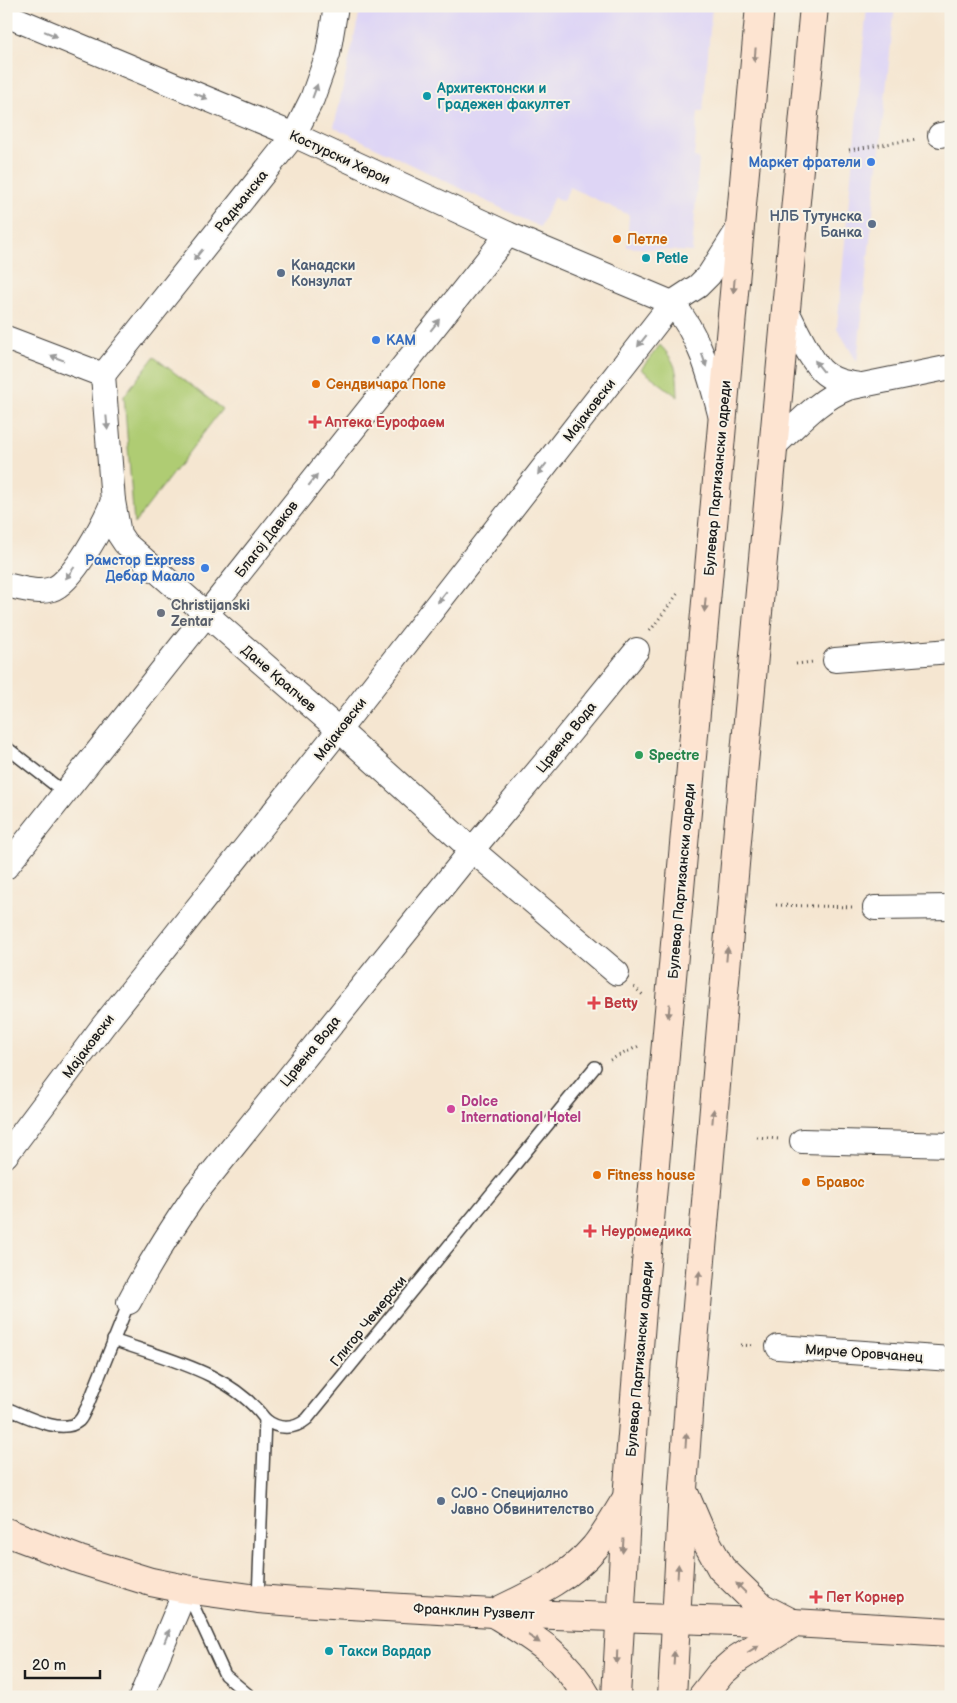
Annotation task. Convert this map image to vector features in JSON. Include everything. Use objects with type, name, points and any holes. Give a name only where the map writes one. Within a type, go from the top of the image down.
[{"type":"street","name":"Радњанска","points":[[103,375],[294,135],[312,99],[328,54],[336,6]]},
{"type":"street","name":"Булевар Партизански одреди","points":[[616,1697],[627,1498],[760,6]]},
{"type":"street","points":[[672,1697],[691,1369],[738,829],[814,6]]},
{"type":"street","name":"Костурски Херои","points":[[6,15],[294,135],[508,234],[672,303],[684,317],[694,334],[715,393],[722,420]]},
{"type":"street","points":[[672,303],[698,286],[709,274],[740,228]]},
{"type":"street","name":"Благој Давков","points":[[6,867],[508,234]]},
{"type":"street","name":"Мајаковски","points":[[6,1155],[109,1019],[340,730],[672,303]]},
{"type":"street","points":[[786,310],[822,370],[837,380],[862,385]]},
{"type":"street","points":[[6,338],[103,375]]},
{"type":"street","points":[[774,446],[822,403],[838,392],[862,385],[951,367]]},
{"type":"street","name":"Дане Крапчев","points":[[103,375],[113,501],[120,534],[125,543],[340,730],[472,850],[617,973]]},
{"type":"street","points":[[6,585],[34,591],[44,591],[54,589],[62,583],[89,547],[105,521],[113,501]]},
{"type":"street","name":"Црвена Вода","points":[[129,1302],[168,1232],[196,1193],[472,850],[637,650]]},
{"type":"street","points":[[835,660],[951,651]]},
{"type":"street","points":[[875,908],[951,907]]},
{"type":"street","points":[[802,1141],[951,1146]]},
{"type":"street","name":"Мирче Оровчанец","points":[[778,1347],[951,1359]]},
{"type":"street","points":[[683,1488],[700,1530],[721,1568],[761,1607],[793,1623]]},
{"type":"street","points":[[494,1613],[549,1586],[572,1570],[595,1547],[627,1498]]},
{"type":"street","name":"Франклин Рузвелт","points":[[6,1532],[116,1572],[186,1589],[258,1599],[494,1613],[793,1623],[951,1632]]},
{"type":"street","points":[[141,1697],[186,1589]]},
{"type":"street","points":[[494,1613],[554,1653],[574,1676],[587,1697]]},
{"type":"street","points":[[702,1697],[720,1672],[793,1623]]},
{"type":"lane","points":[[6,747],[65,793]]},
{"type":"lane","name":"Глигор Чемерски","points":[[265,1419],[274,1425],[286,1427],[298,1426],[307,1419],[595,1067]]},
{"type":"lane","name":"Црвена Вода","points":[[6,1408],[51,1425],[68,1426],[76,1423],[82,1417],[87,1407],[129,1302]]},
{"type":"lane","points":[[113,1340],[219,1379],[244,1396],[265,1419],[258,1599]]},
{"type":"lane","points":[[186,1589],[225,1675],[251,1697]]},
{"type":"path","points":[[849,150],[945,134]]},
{"type":"path","points":[[637,650],[680,591]]},
{"type":"path","points":[[776,905],[875,908]]},
{"type":"path","points":[[595,1067],[639,1046]]},
{"type":"shaded area","points":[[361,6],[712,6],[703,112],[698,112],[694,157],[699,158],[692,252],[627,247],[629,215],[570,187],[563,201],[554,197],[540,227],[334,127]]},
{"type":"shaded area","points":[[867,6],[895,6],[857,362],[837,328]]},
{"type":"green space","points":[[660,345],[673,363],[678,397],[641,369]]},
{"type":"green space","points":[[154,357],[222,409],[134,524],[124,396]]},
{"type":"place","name":"Архитектонски и Градежен факултет","points":[[427,96]]},
{"type":"place","name":"Маркет фратели","points":[[871,162]]},
{"type":"place","name":"НЛБ Тутунска Банка","points":[[872,224]]},
{"type":"place","name":"Петле","points":[[617,239]]},
{"type":"place","name":"Petle","points":[[646,258]]},
{"type":"place","name":"Канадски Конзулат","points":[[281,273]]},
{"type":"place","name":"КАМ","points":[[376,340]]},
{"type":"place","name":"Сендвичара Попе","points":[[316,384]]},
{"type":"place","name":"Аптека Еурофаем","points":[[315,422]]},
{"type":"place","name":"Рамстор Express Дебар Маало","points":[[205,568]]},
{"type":"place","name":"Christijanski Zentar","points":[[161,613]]},
{"type":"place","name":"Spectre","points":[[639,755]]},
{"type":"place","name":"Betty","points":[[594,1003]]},
{"type":"place","name":"Dolce International Hotel","points":[[451,1109]]},
{"type":"place","name":"Fitness house","points":[[597,1175]]},
{"type":"place","name":"Бравос","points":[[806,1182]]},
{"type":"place","name":"Неуромедика","points":[[590,1231]]},
{"type":"place","name":"СЈО - Специјално Јавно Обвинителство","points":[[441,1501]]},
{"type":"place","name":"Пет Корнер","points":[[816,1597]]},
{"type":"place","name":"Такси Вардар","points":[[329,1651]]}]
